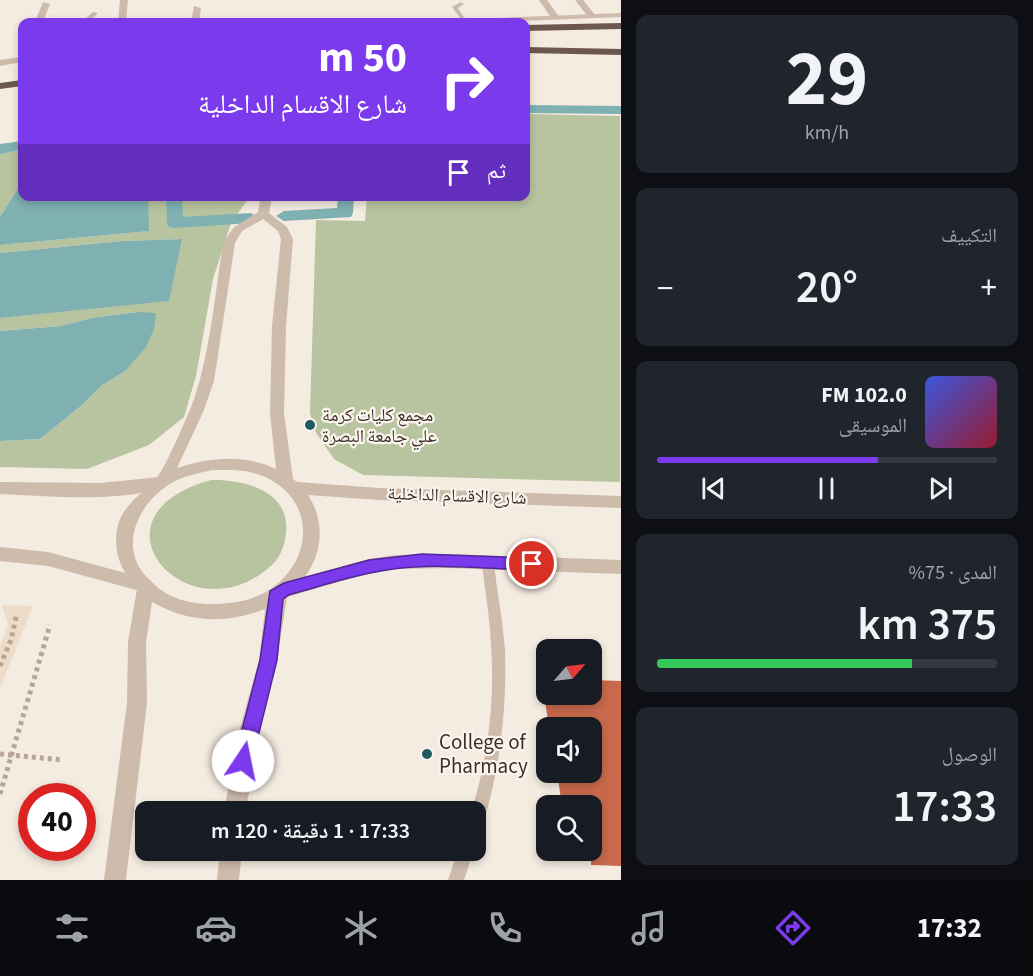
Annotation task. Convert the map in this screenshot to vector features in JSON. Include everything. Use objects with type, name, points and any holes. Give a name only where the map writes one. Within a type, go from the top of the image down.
[{"type":"highway","points":[[530,28],[621,26]]},
{"type":"highway","points":[[530,50],[621,52]]},
{"type":"highway","points":[[0,76],[18,74]]},
{"type":"highway","points":[[0,86],[18,84]]},
{"type":"street","points":[[122,18],[124,0]]},
{"type":"street","points":[[543,0],[555,17]]},
{"type":"street","points":[[579,0],[592,16]]},
{"type":"street","points":[[41,18],[46,4]]},
{"type":"street","points":[[196,18],[197,8]]},
{"type":"street","points":[[530,18],[621,15]]},
{"type":"street","points":[[0,63],[18,61]]},
{"type":"street","points":[[114,880],[136,714],[137,642],[142,587],[128,565],[124,545],[127,524],[137,505],[162,482],[197,410],[207,381],[229,243],[238,230],[263,214],[266,201]]},
{"type":"street","points":[[263,214],[283,229],[286,239],[279,326],[277,414],[289,484]]},
{"type":"street","points":[[0,488],[81,490],[132,488],[162,482],[186,470],[212,464],[238,464],[263,469],[289,484],[307,506],[313,526],[312,549],[302,570],[280,593],[268,660],[247,739],[237,801]]},
{"type":"street","name":"شارع الاقسام الداخلية","points":[[289,484],[379,494],[621,502]]},
{"type":"street","points":[[0,554],[48,559],[142,587],[166,604],[192,613],[221,614],[240,610],[280,593],[369,566],[395,562],[621,567]]},
{"type":"street","points":[[228,880],[230,861]]},
{"type":"lane","points":[[461,4],[455,7],[462,18]]},
{"type":"lane","points":[[89,18],[95,13]]},
{"type":"lane","points":[[482,801],[495,736],[498,650],[488,563]]},
{"type":"lane","points":[[456,880],[462,861]]},
{"type":"path","points":[[0,666],[11,640],[17,613]]},
{"type":"path","points":[[0,794],[50,625]]},
{"type":"path","points":[[0,754],[63,760]]},
{"type":"green space","points":[[530,114],[620,116],[620,482],[363,475],[334,459],[315,431],[310,413],[316,220],[365,221],[367,201],[530,201]]},
{"type":"green space","points":[[18,143],[18,188],[0,217],[0,145]]},
{"type":"green space","points":[[148,201],[247,201],[231,223],[213,279],[196,376],[184,417],[149,445],[87,469],[0,467],[0,441],[40,439],[82,405],[101,386],[125,371],[138,312],[92,318],[61,326],[0,331],[0,318],[81,309],[181,239],[123,241],[0,253],[0,245],[148,231]]},
{"type":"green space","points":[[211,480],[250,485],[273,497],[281,506],[286,532],[282,550],[272,565],[240,585],[209,589],[181,581],[161,564],[150,543],[153,519],[172,497]]},
{"type":"shaded area","points":[[2,605],[33,606],[0,688],[0,646],[8,624]]},
{"type":"water","points":[[18,188],[18,201],[148,201],[149,231],[0,245],[0,217]]},
{"type":"water","points":[[182,239],[169,301],[0,318],[0,253],[123,241]]},
{"type":"water","points":[[138,312],[156,313],[154,329],[146,347],[125,371],[101,386],[82,405],[40,439],[0,441],[0,331],[61,326],[92,318]]},
{"type":"building","points":[[602,680],[621,681],[621,866],[591,865],[591,861],[602,861],[602,795],[560,795],[559,783],[602,783],[602,717],[547,717],[546,705],[602,705]]},
{"type":"waterway","points":[[530,109],[621,110]]},
{"type":"waterway","points":[[0,149],[18,146]]},
{"type":"waterway","points":[[174,201],[175,223],[251,218]]},
{"type":"waterway","points":[[284,216],[345,213],[346,201]]},
{"type":"place","name":"مجمع كليات كرمة علي جامعة البصرة","points":[[310,425]]},
{"type":"place","name":"College of Pharmacy","points":[[427,754]]},
{"type":"route","points":[[243,761],[268,660],[276,596],[284,590],[369,566],[395,562],[532,564]]}]
